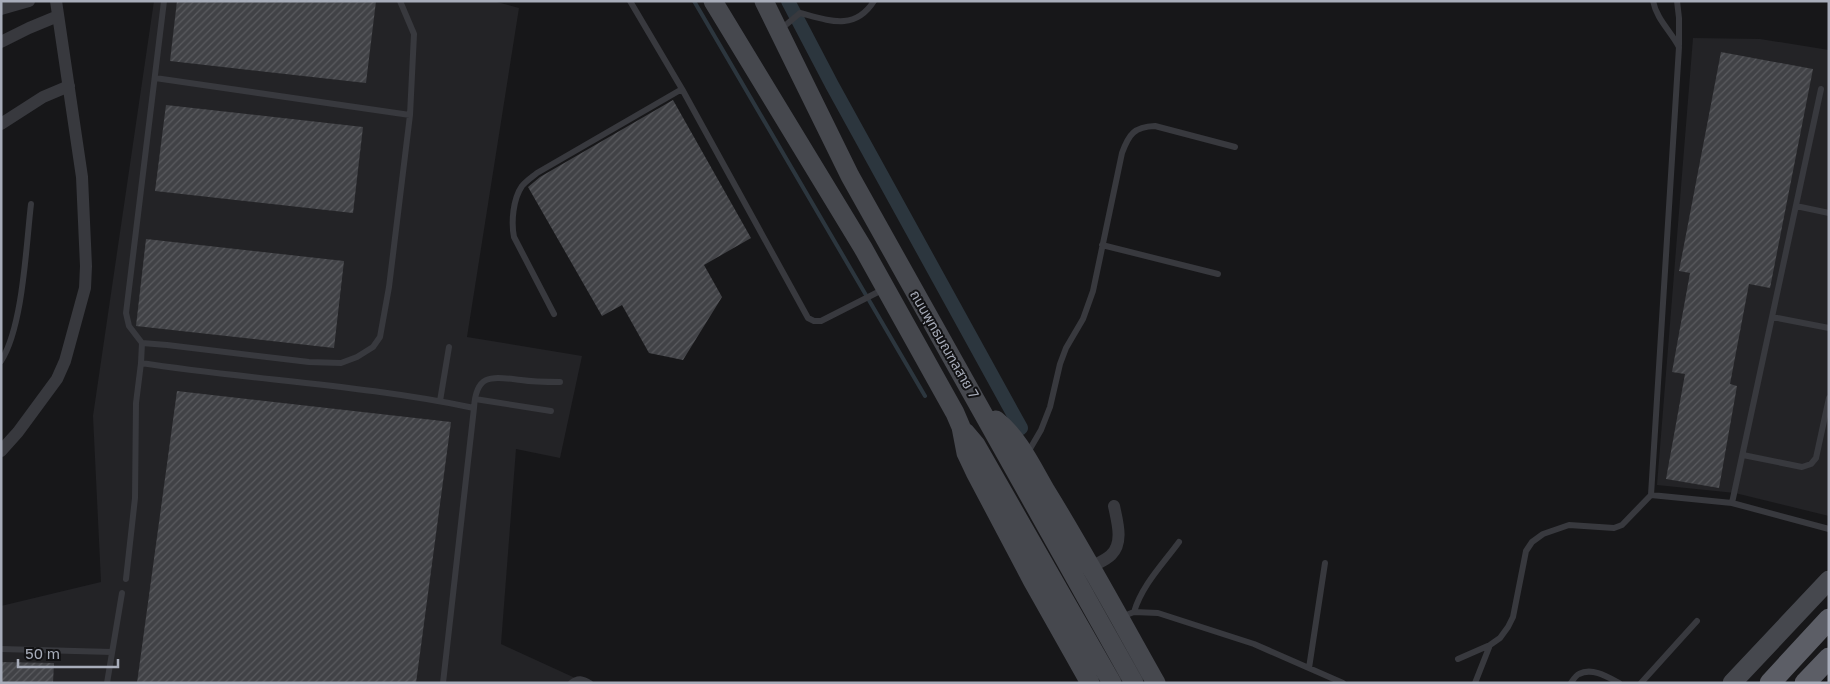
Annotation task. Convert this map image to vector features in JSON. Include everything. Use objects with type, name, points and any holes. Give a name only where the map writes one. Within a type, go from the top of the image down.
[{"type":"highway","points":[[1770,683],[1829,619]]},
{"type":"highway","points":[[1805,683],[1829,658]]},
{"type":"main road","name":"ถนนพุทธมณฑลสาย 7","points":[[713,1],[863,248],[961,427]]},
{"type":"main road","name":"ถนนพุทธมณฑลสาย 7","points":[[764,1],[850,176],[983,410],[1134,683]]},
{"type":"main road","points":[[983,410],[1004,426],[1026,456],[1091,567],[1127,615],[1156,683]]},
{"type":"main road","points":[[961,427],[966,453],[975,472],[1032,580],[1090,683]]},
{"type":"main road","points":[[961,427],[976,445],[1112,683]]},
{"type":"main road","points":[[1732,683],[1829,580]]},
{"type":"street","points":[[1,9],[29,1]]},
{"type":"street","points":[[1,451],[18,432],[57,379],[65,361],[85,288],[86,266],[82,177],[56,1]]},
{"type":"street","points":[[1,42],[58,16]]},
{"type":"street","points":[[1,124],[43,97],[69,86]]},
{"type":"street","points":[[1091,567],[1111,556],[1118,542],[1119,534],[1114,506]]},
{"type":"lane","points":[[126,579],[135,498],[136,404],[142,343],[129,326],[126,313],[164,1]]},
{"type":"lane","points":[[142,343],[310,362],[340,363],[358,358],[373,347],[380,337],[389,287],[410,115],[414,34],[400,1]]},
{"type":"lane","points":[[630,1],[682,90],[808,318],[814,321],[821,321],[886,289]]},
{"type":"lane","points":[[778,31],[800,13],[817,18],[848,22],[860,18],[868,11],[874,1]]},
{"type":"lane","points":[[1653,1],[1655,13],[1674,38],[1678,47]]},
{"type":"lane","points":[[1458,659],[1490,645],[1500,638],[1508,627],[1513,617],[1526,551],[1532,542],[1543,534],[1570,525],[1614,528],[1622,525],[1651,496],[1678,47],[1678,1]]},
{"type":"lane","points":[[155,78],[410,115]]},
{"type":"lane","points":[[1732,504],[1821,88]]},
{"type":"lane","points":[[554,314],[514,237],[512,229],[517,193],[537,173],[682,90]]},
{"type":"lane","points":[[1026,456],[1041,430],[1050,407],[1060,364],[1066,348],[1083,319],[1092,291],[1122,153],[1127,140],[1134,131],[1143,127],[1155,126],[1235,147]]},
{"type":"lane","points":[[1,361],[13,333],[19,300],[30,204]]},
{"type":"lane","points":[[1796,206],[1829,212]]},
{"type":"lane","points":[[1102,245],[1218,274]]},
{"type":"lane","points":[[1772,317],[1829,328]]},
{"type":"lane","points":[[440,401],[449,347]]},
{"type":"lane","points":[[141,363],[214,374],[378,392],[474,408]]},
{"type":"lane","points":[[443,683],[475,398],[481,385],[488,378],[498,377],[560,382]]},
{"type":"lane","points":[[475,398],[551,410]]},
{"type":"lane","points":[[1743,456],[1802,467],[1811,464],[1816,458],[1828,410],[1829,398]]},
{"type":"lane","points":[[1651,496],[1732,504],[1829,529]]},
{"type":"lane","points":[[1127,615],[1138,600],[1143,589],[1179,542]]},
{"type":"lane","points":[[1310,668],[1325,564]]},
{"type":"lane","points":[[107,683],[122,593]]},
{"type":"lane","points":[[1127,615],[1158,613],[1254,644],[1344,683]]},
{"type":"lane","points":[[1641,683],[1697,621]]},
{"type":"lane","points":[[1475,683],[1490,645]]},
{"type":"lane","points":[[1,650],[112,652]]},
{"type":"lane","points":[[1571,683],[1579,674],[1590,672],[1604,675],[1619,683]]},
{"type":"lane","points":[[571,683],[582,679],[590,683]]},
{"type":"shaded area","points":[[154,1],[493,1],[519,8],[467,337],[582,356],[560,458],[516,449],[501,644],[586,683],[1,683],[1,606],[101,582],[93,416]]},
{"type":"shaded area","points":[[1693,38],[1760,39],[1829,50],[1829,516],[1735,493],[1657,485]]},
{"type":"building","points":[[177,1],[376,1],[366,83],[170,61]]},
{"type":"building","points":[[1721,52],[1813,69],[1770,288],[1749,284],[1730,384],[1737,386],[1719,488],[1666,479],[1685,374],[1672,372],[1690,273],[1679,271]]},
{"type":"building","points":[[673,100],[751,238],[704,265],[722,297],[683,360],[649,353],[622,305],[602,316],[528,187],[540,177]]},
{"type":"building","points":[[166,105],[363,127],[353,213],[155,191]]},
{"type":"building","points":[[146,239],[344,261],[334,348],[136,326]]},
{"type":"building","points":[[177,391],[451,422],[416,683],[137,683]]},
{"type":"building","points":[[1,662],[54,663],[53,683],[1,683]]},
{"type":"waterway","points":[[694,1],[925,396]]},
{"type":"waterway","points":[[788,1],[832,85],[1021,428]]}]
